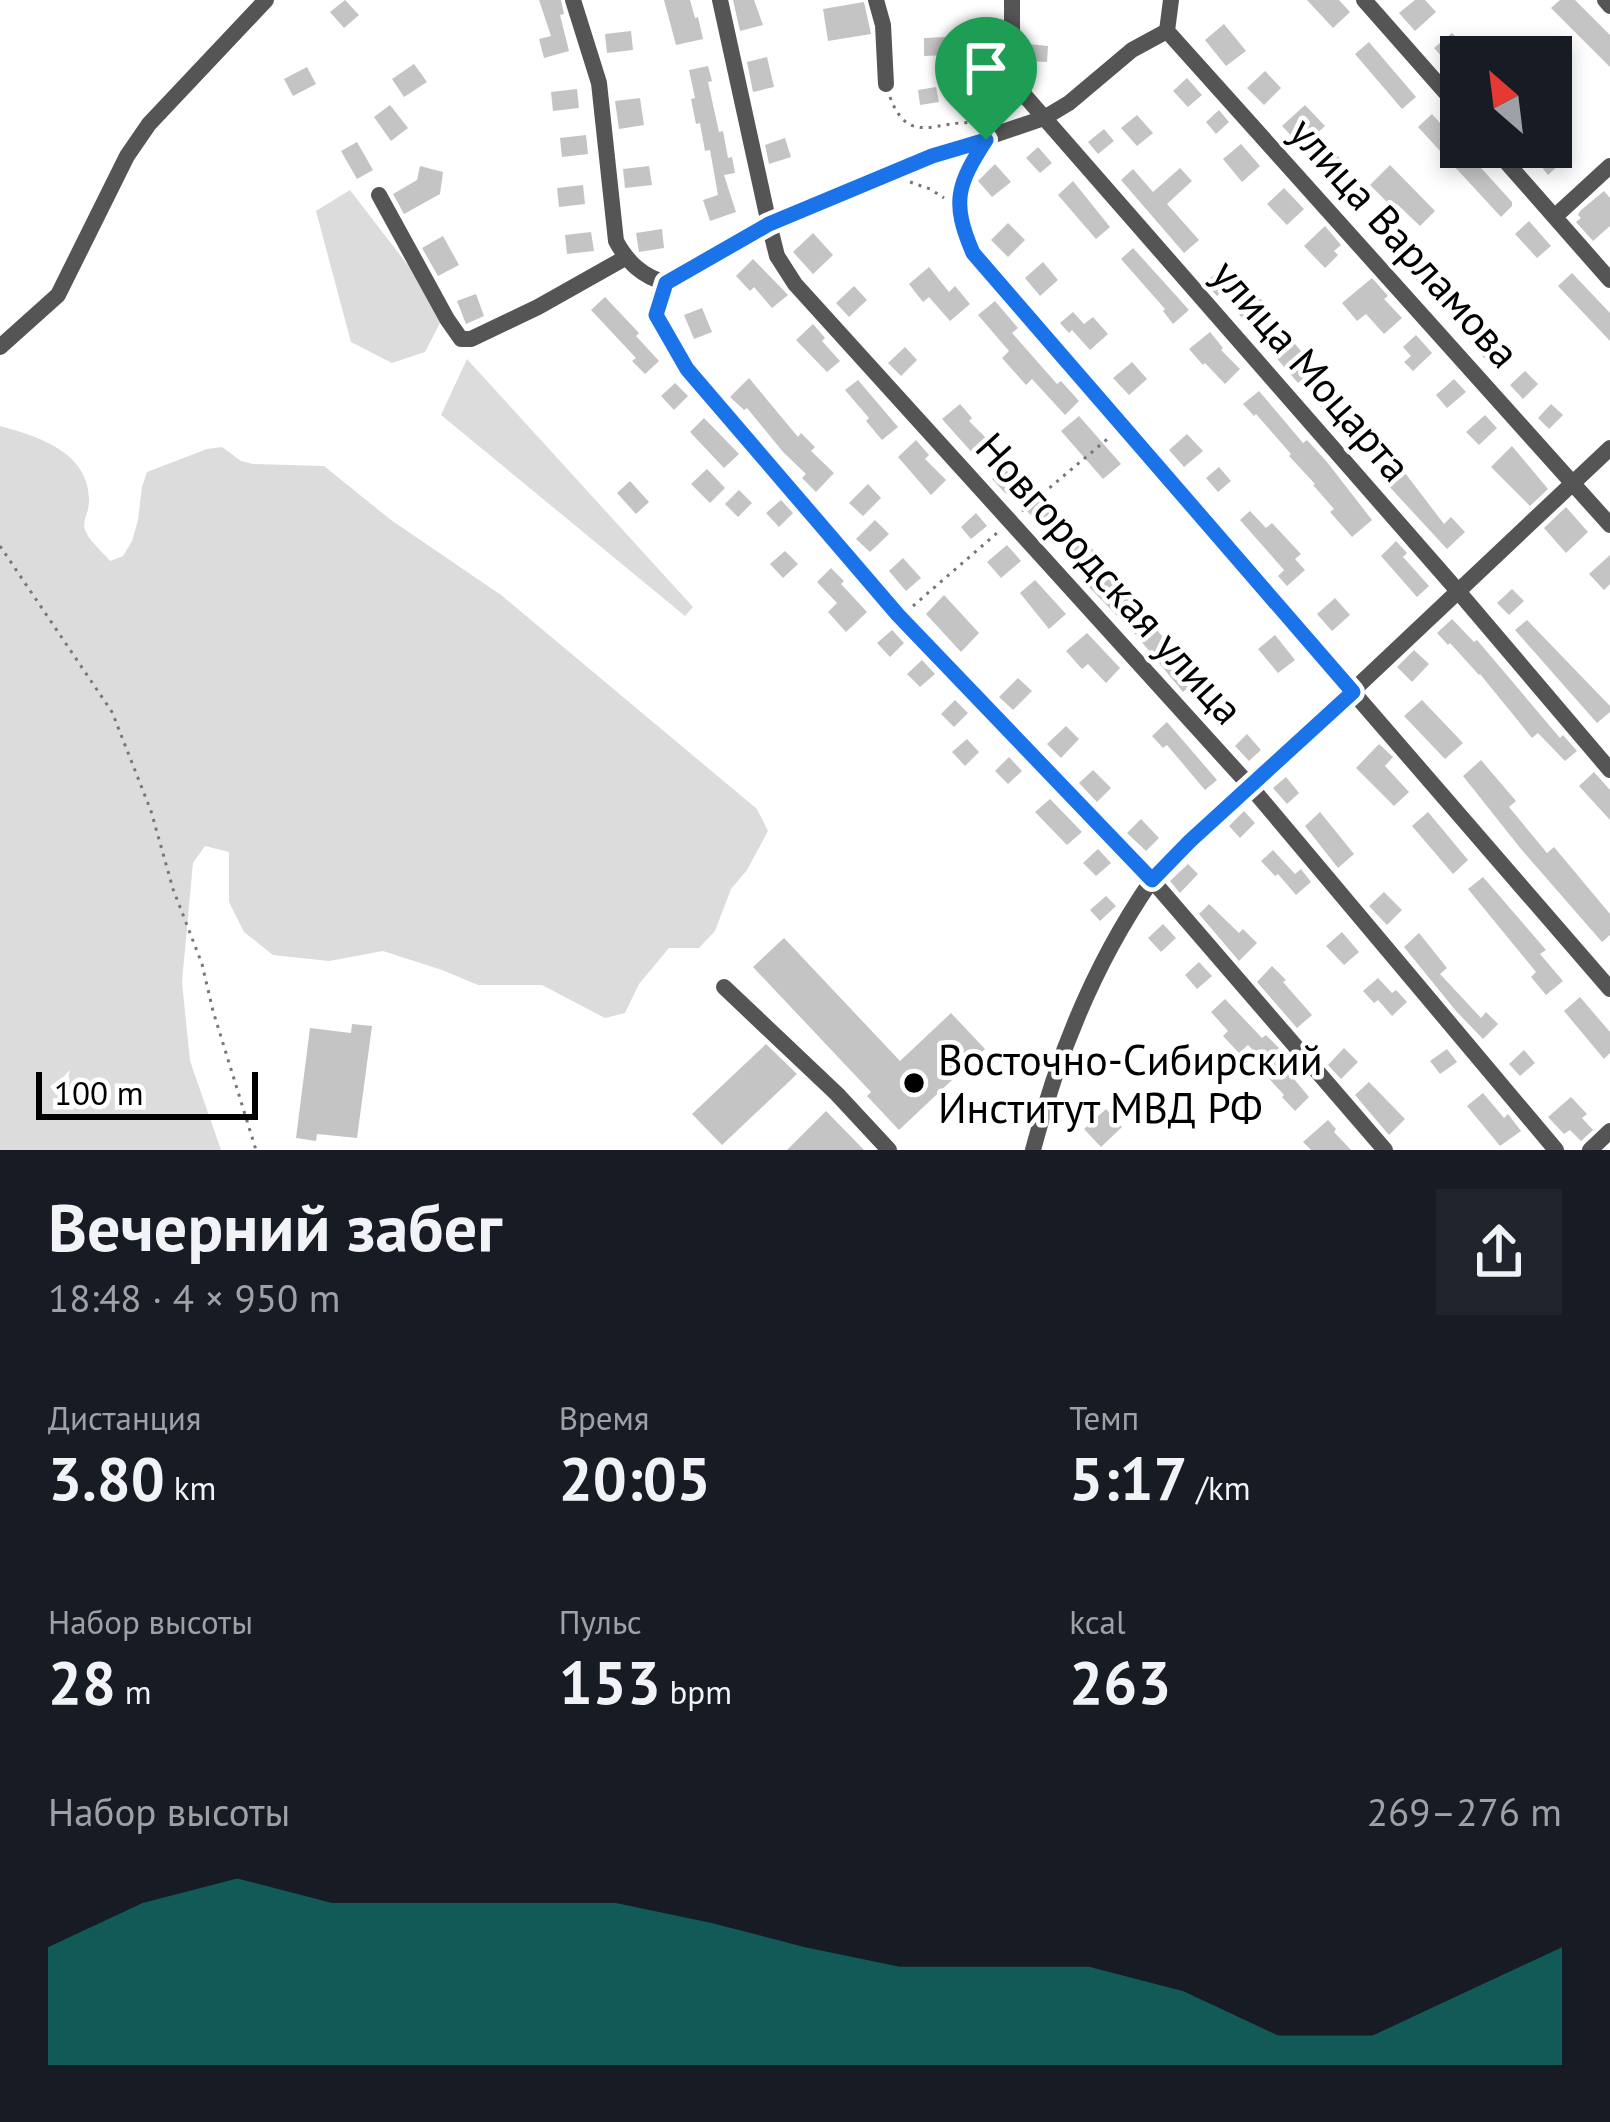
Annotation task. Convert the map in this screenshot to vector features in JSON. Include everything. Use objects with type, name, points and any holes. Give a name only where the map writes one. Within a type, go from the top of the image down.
[{"type":"street","points":[[0,347],[58,295],[127,156],[149,124],[266,0]]},
{"type":"street","points":[[573,0],[599,83],[616,242],[642,274],[666,283]]},
{"type":"street","name":"Новгородская улица","points":[[720,0],[777,256],[795,284],[1250,786],[1556,1150]]},
{"type":"street","points":[[876,0],[883,25],[886,84]]},
{"type":"street","name":"улица Моцарта","points":[[1012,0],[1012,81],[1610,770]]},
{"type":"street","points":[[1171,0],[1167,31],[1132,50],[1070,103],[1044,118],[932,156],[769,224],[666,283],[656,315],[687,369],[898,615],[1152,880],[1385,1150]]},
{"type":"street","points":[[1364,0],[1440,86]]},
{"type":"street","name":"улица Варламова","points":[[1167,31],[1610,524]]},
{"type":"street","points":[[992,137],[960,185],[960,223],[973,253],[1610,989]]},
{"type":"street","points":[[1561,211],[1610,166]]},
{"type":"street","points":[[1511,168],[1610,280]]},
{"type":"street","points":[[379,195],[460,339],[471,339],[521,315],[626,258]]},
{"type":"street","points":[[1033,1150],[1065,1046],[1100,962],[1152,880],[1610,448]]},
{"type":"street","points":[[724,987],[889,1150]]},
{"type":"street","points":[[1590,1150],[1610,1131]]},
{"type":"path","points":[[886,84],[900,120],[918,129],[973,122],[992,137]]},
{"type":"path","points":[[885,176],[929,189],[960,211]]},
{"type":"path","points":[[0,546],[112,712],[202,964],[256,1150]]},
{"type":"shaded area","points":[[350,190],[410,268],[440,323],[425,352],[392,363],[351,342],[316,211]]},
{"type":"shaded area","points":[[467,359],[693,607],[685,616],[441,415]]},
{"type":"shaded area","points":[[0,426],[30,435],[72,459],[87,485],[85,530],[110,561],[123,556],[132,541],[147,472],[222,447],[253,464],[324,466],[391,520],[501,595],[757,809],[768,831],[731,889],[715,931],[699,948],[669,948],[639,984],[625,1013],[605,1018],[542,985],[478,985],[383,951],[329,961],[273,955],[244,932],[229,902],[229,852],[205,846],[193,863],[182,982],[190,1061],[221,1150],[0,1150]]},
{"type":"building","points":[[345,0],[359,15],[344,28],[330,12]]},
{"type":"building","points":[[539,0],[561,0],[569,51],[544,58],[539,39],[551,36]]},
{"type":"building","points":[[664,0],[690,0],[703,39],[676,45]]},
{"type":"building","points":[[733,0],[754,0],[763,25],[740,31]]},
{"type":"building","points":[[1307,0],[1339,0],[1350,12],[1333,28]]},
{"type":"building","points":[[1415,0],[1425,0],[1436,12],[1415,31],[1399,13]]},
{"type":"building","points":[[1560,0],[1575,0],[1610,35],[1610,67],[1551,8]]},
{"type":"building","points":[[864,2],[871,34],[828,41],[823,9]]},
{"type":"building","points":[[982,17],[998,18],[997,38],[981,38]]},
{"type":"building","points":[[1224,24],[1246,51],[1226,66],[1205,40]]},
{"type":"building","points":[[631,31],[633,50],[607,53],[605,34]]},
{"type":"building","points":[[946,37],[947,55],[924,56],[924,38]]},
{"type":"building","points":[[1369,42],[1416,97],[1402,109],[1355,54]]},
{"type":"building","points":[[1028,44],[1048,46],[1047,62],[1026,61]]},
{"type":"building","points":[[767,57],[774,87],[753,92],[747,62]]},
{"type":"building","points":[[414,64],[427,82],[404,97],[392,79]]},
{"type":"building","points":[[708,66],[719,132],[723,131],[728,158],[732,157],[735,173],[724,175],[736,212],[710,221],[703,200],[718,195],[710,150],[705,151],[700,123],[696,124],[689,70]]},
{"type":"building","points":[[307,67],[316,84],[293,96],[284,79]]},
{"type":"building","points":[[994,71],[998,92],[981,94],[978,74]]},
{"type":"building","points":[[1265,71],[1281,88],[1264,105],[1247,88]]},
{"type":"building","points":[[1187,78],[1202,95],[1188,107],[1173,91]]},
{"type":"building","points":[[936,87],[939,102],[920,105],[918,90]]},
{"type":"building","points":[[577,89],[579,108],[553,111],[551,92]]},
{"type":"building","points":[[640,98],[644,125],[619,129],[615,101]]},
{"type":"building","points":[[390,105],[408,128],[391,141],[374,117]]},
{"type":"building","points":[[1305,105],[1325,126],[1302,147],[1282,126]]},
{"type":"building","points":[[1219,110],[1229,122],[1216,134],[1206,122]]},
{"type":"building","points":[[1432,114],[1440,123],[1440,151],[1418,127]]},
{"type":"building","points":[[1137,115],[1153,133],[1137,146],[1121,128]]},
{"type":"building","points":[[1104,129],[1114,141],[1098,154],[1088,142]]},
{"type":"building","points":[[586,135],[588,154],[562,157],[560,138]]},
{"type":"building","points":[[785,138],[791,157],[769,164],[765,145]]},
{"type":"building","points":[[357,142],[373,170],[357,179],[341,151]]},
{"type":"building","points":[[1241,144],[1260,166],[1242,182],[1223,159]]},
{"type":"building","points":[[1038,147],[1052,163],[1040,173],[1026,158]]},
{"type":"building","points":[[1334,152],[1348,167],[1330,182],[1317,166]]},
{"type":"building","points":[[995,164],[1011,182],[992,197],[978,181]]},
{"type":"building","points":[[1390,165],[1435,211],[1420,226],[1370,185]]},
{"type":"building","points":[[420,166],[443,172],[440,194],[404,214],[393,194],[417,180]]},
{"type":"building","points":[[649,166],[652,185],[625,188],[623,169]]},
{"type":"building","points":[[1180,168],[1192,181],[1167,204],[1199,240],[1184,253],[1121,180],[1133,169],[1153,192]]},
{"type":"building","points":[[1456,168],[1481,168],[1512,202],[1501,217]]},
{"type":"building","points":[[1073,181],[1110,227],[1096,239],[1058,195]]},
{"type":"building","points":[[583,185],[585,204],[559,207],[557,188]]},
{"type":"building","points":[[1284,188],[1304,209],[1287,225],[1267,204]]},
{"type":"building","points":[[1604,191],[1610,198],[1610,226],[1593,241],[1576,222],[1580,211]]},
{"type":"building","points":[[1529,221],[1551,246],[1537,258],[1515,234]]},
{"type":"building","points":[[1008,223],[1025,240],[1008,257],[991,240]]},
{"type":"building","points":[[1325,226],[1341,245],[1325,268],[1304,246]]},
{"type":"building","points":[[662,229],[664,248],[639,252],[636,233]]},
{"type":"building","points":[[591,232],[594,251],[567,254],[565,235]]},
{"type":"building","points":[[813,233],[833,255],[813,274],[793,252]]},
{"type":"building","points":[[443,236],[459,265],[438,276],[422,248]]},
{"type":"building","points":[[1133,248],[1189,310],[1173,324],[1121,259]]},
{"type":"building","points":[[753,259],[788,295],[772,308],[754,287],[750,291],[736,276]]},
{"type":"building","points":[[1043,262],[1058,280],[1040,296],[1025,278]]},
{"type":"building","points":[[1424,266],[1441,284],[1429,294],[1414,277]]},
{"type":"building","points":[[929,267],[949,292],[955,286],[970,304],[950,321],[929,297],[923,302],[909,284]]},
{"type":"building","points":[[1221,268],[1233,281],[1217,296],[1205,283]]},
{"type":"building","points":[[1572,273],[1610,313],[1610,341],[1558,286]]},
{"type":"building","points":[[1372,278],[1402,318],[1384,334],[1366,314],[1357,321],[1342,303]]},
{"type":"building","points":[[854,286],[867,300],[849,317],[836,303]]},
{"type":"building","points":[[476,294],[484,316],[466,324],[457,301]]},
{"type":"building","points":[[1256,294],[1315,367],[1298,383],[1237,312]]},
{"type":"building","points":[[605,297],[659,361],[645,374],[591,310]]},
{"type":"building","points":[[995,301],[1018,328],[1012,333],[1057,384],[1061,381],[1079,401],[1065,415],[1032,379],[1026,385],[1002,358],[1009,351],[978,315]]},
{"type":"building","points":[[702,308],[712,332],[694,339],[684,315]]},
{"type":"building","points":[[1073,312],[1084,324],[1093,317],[1108,334],[1090,350],[1060,323]]},
{"type":"building","points":[[813,324],[840,361],[827,372],[796,340]]},
{"type":"building","points":[[1481,331],[1507,353],[1493,367],[1469,342]]},
{"type":"building","points":[[1210,332],[1240,369],[1225,384],[1189,349]]},
{"type":"building","points":[[1416,335],[1432,353],[1413,371],[1404,362],[1411,356],[1403,347]]},
{"type":"building","points":[[905,347],[917,360],[901,376],[888,363]]},
{"type":"building","points":[[1132,362],[1147,379],[1129,395],[1113,378]]},
{"type":"building","points":[[1525,371],[1538,384],[1523,399],[1510,385]]},
{"type":"building","points":[[749,378],[834,473],[816,492],[802,478],[806,474],[747,408],[730,397]]},
{"type":"building","points":[[1454,379],[1466,392],[1447,408],[1436,395]]},
{"type":"building","points":[[858,380],[898,427],[882,440],[845,390]]},
{"type":"building","points":[[675,383],[688,396],[674,410],[661,396]]},
{"type":"building","points":[[1333,389],[1343,402],[1328,415],[1317,402]]},
{"type":"building","points":[[1259,391],[1303,443],[1307,440],[1327,462],[1372,520],[1352,537],[1291,454],[1243,404]]},
{"type":"building","points":[[960,404],[990,442],[976,457],[942,419]]},
{"type":"building","points":[[1551,404],[1563,415],[1549,429],[1538,418]]},
{"type":"building","points":[[1485,415],[1497,428],[1479,445],[1466,432]]},
{"type":"building","points":[[1079,416],[1121,464],[1103,479],[1061,431]]},
{"type":"building","points":[[704,418],[739,454],[724,468],[690,432]]},
{"type":"building","points":[[1187,434],[1203,451],[1184,467],[1169,450]]},
{"type":"building","points":[[916,440],[929,455],[925,459],[946,480],[931,495],[898,457]]},
{"type":"building","points":[[1512,446],[1548,489],[1530,506],[1491,467]]},
{"type":"building","points":[[1219,467],[1231,481],[1218,492],[1206,478]]},
{"type":"building","points":[[1004,468],[1018,483],[1006,494],[992,479]]},
{"type":"building","points":[[707,469],[725,488],[710,503],[691,484]]},
{"type":"building","points":[[1402,469],[1444,524],[1451,517],[1465,532],[1447,549],[1386,483]]},
{"type":"building","points":[[630,481],[649,502],[636,514],[617,493]]},
{"type":"building","points":[[868,484],[881,498],[863,516],[849,503]]},
{"type":"building","points":[[739,490],[752,503],[738,517],[725,504]]},
{"type":"building","points":[[1041,497],[1056,515],[1042,527],[1026,510]]},
{"type":"building","points":[[781,500],[793,513],[779,527],[766,513]]},
{"type":"building","points":[[1566,507],[1588,532],[1566,553],[1544,528]]},
{"type":"building","points":[[1250,511],[1266,528],[1272,523],[1301,554],[1295,559],[1305,570],[1287,586],[1278,576],[1284,570],[1240,520]]},
{"type":"building","points":[[976,513],[987,526],[971,539],[961,527]]},
{"type":"building","points":[[875,520],[889,534],[870,552],[856,539]]},
{"type":"building","points":[[1082,538],[1112,579],[1207,687],[1228,704],[1212,718],[1082,580],[1091,572],[1070,549]]},
{"type":"building","points":[[1396,541],[1407,553],[1403,557],[1429,586],[1417,597],[1381,556]]},
{"type":"building","points":[[1007,545],[1021,561],[1001,578],[987,562]]},
{"type":"building","points":[[785,551],[798,564],[783,578],[770,564]]},
{"type":"building","points":[[1610,555],[1610,584],[1604,590],[1589,574]]},
{"type":"building","points":[[903,558],[921,578],[906,591],[889,571]]},
{"type":"building","points":[[831,568],[867,612],[846,632],[828,612],[837,603],[817,582]]},
{"type":"building","points":[[1035,580],[1066,614],[1049,629],[1020,593]]},
{"type":"building","points":[[1512,589],[1524,601],[1509,615],[1497,603]]},
{"type":"building","points":[[944,595],[979,633],[961,652],[926,614]]},
{"type":"building","points":[[1335,598],[1350,615],[1332,631],[1317,614]]},
{"type":"building","points":[[1452,619],[1477,640],[1560,738],[1563,735],[1577,751],[1565,761],[1538,733],[1532,738],[1480,674],[1437,633]]},
{"type":"building","points":[[1527,620],[1610,706],[1610,712],[1597,723],[1515,630]]},
{"type":"building","points":[[892,630],[904,643],[890,657],[877,643]]},
{"type":"building","points":[[1087,633],[1120,668],[1106,683],[1088,664],[1082,669],[1066,651]]},
{"type":"building","points":[[1275,635],[1295,660],[1278,673],[1258,649]]},
{"type":"building","points":[[1414,650],[1429,664],[1412,682],[1397,667]]},
{"type":"building","points":[[922,660],[935,674],[920,687],[907,674]]},
{"type":"building","points":[[1018,678],[1032,691],[1013,710],[999,697]]},
{"type":"building","points":[[955,700],[968,713],[954,727],[941,714]]},
{"type":"building","points":[[1422,700],[1463,743],[1445,759],[1404,716]]},
{"type":"building","points":[[1167,722],[1217,780],[1205,790],[1167,745],[1163,748],[1152,736]]},
{"type":"building","points":[[1066,726],[1079,739],[1061,758],[1047,744]]},
{"type":"building","points":[[1247,734],[1261,750],[1249,761],[1235,746]]},
{"type":"building","points":[[967,739],[979,752],[965,766],[952,752]]},
{"type":"building","points":[[1379,744],[1393,757],[1385,766],[1409,792],[1394,806],[1356,768]]},
{"type":"building","points":[[1009,757],[1022,771],[1008,784],[995,771]]},
{"type":"building","points":[[1481,760],[1516,801],[1509,807],[1547,853],[1554,847],[1610,914],[1610,935],[1602,942],[1463,776]]},
{"type":"building","points":[[1093,770],[1111,788],[1097,802],[1079,783]]},
{"type":"building","points":[[1594,772],[1610,790],[1610,820],[1579,786]]},
{"type":"building","points":[[1286,777],[1299,793],[1287,804],[1273,788]]},
{"type":"building","points":[[1050,799],[1082,832],[1067,845],[1035,812]]},
{"type":"building","points":[[1244,811],[1255,823],[1240,838],[1229,826]]},
{"type":"building","points":[[1320,812],[1354,854],[1338,868],[1305,826]]},
{"type":"building","points":[[1428,812],[1468,860],[1453,874],[1412,826]]},
{"type":"building","points":[[1141,819],[1159,838],[1146,851],[1127,833]]},
{"type":"building","points":[[1098,849],[1111,863],[1096,876],[1083,863]]},
{"type":"building","points":[[1273,850],[1295,874],[1301,869],[1311,882],[1296,895],[1261,861]]},
{"type":"building","points":[[1188,864],[1198,874],[1180,893],[1170,881]]},
{"type":"building","points":[[1483,877],[1546,950],[1540,954],[1563,981],[1546,995],[1531,977],[1536,972],[1468,889]]},
{"type":"building","points":[[1384,892],[1402,910],[1387,925],[1369,906]]},
{"type":"building","points":[[1106,896],[1116,906],[1100,921],[1090,910]]},
{"type":"building","points":[[1209,904],[1257,943],[1239,961],[1199,914]]},
{"type":"building","points":[[1163,924],[1176,938],[1161,952],[1148,938]]},
{"type":"building","points":[[1342,932],[1359,952],[1344,965],[1326,946]]},
{"type":"building","points":[[1419,933],[1447,968],[1440,974],[1481,1018],[1486,1012],[1498,1024],[1483,1039],[1404,947]]},
{"type":"building","points":[[784,938],[900,1061],[951,1013],[985,1049],[899,1130],[867,1096],[871,1092],[753,967]]},
{"type":"building","points":[[1199,962],[1212,976],[1197,989],[1185,975]]},
{"type":"building","points":[[1272,966],[1312,1015],[1297,1028],[1257,982]]},
{"type":"building","points":[[1378,978],[1407,1002],[1392,1016],[1363,991]]},
{"type":"building","points":[[1580,997],[1610,1032],[1610,1053],[1604,1059],[1564,1011]]},
{"type":"building","points":[[1225,999],[1262,1038],[1266,1035],[1279,1048],[1273,1054],[1309,1097],[1295,1111],[1263,1072],[1269,1067],[1248,1045],[1239,1053],[1223,1036],[1228,1031],[1211,1012]]},
{"type":"building","points":[[352,1024],[372,1026],[357,1138],[317,1134],[316,1141],[296,1138],[310,1028],[351,1033]]},
{"type":"building","points":[[766,1044],[797,1074],[722,1145],[692,1114]]},
{"type":"building","points":[[1344,1048],[1358,1062],[1341,1079],[1328,1065]]},
{"type":"building","points":[[1447,1049],[1457,1062],[1440,1074],[1430,1061]]},
{"type":"building","points":[[1524,1050],[1535,1063],[1520,1076],[1509,1064]]},
{"type":"building","points":[[1369,1082],[1405,1119],[1389,1135],[1355,1095]]},
{"type":"building","points":[[1483,1093],[1521,1131],[1500,1146],[1467,1106]]},
{"type":"building","points":[[1571,1097],[1587,1114],[1582,1118],[1593,1130],[1581,1141],[1570,1130],[1564,1134],[1548,1117]]},
{"type":"building","points":[[1106,1109],[1122,1127],[1101,1147],[1084,1129]]},
{"type":"building","points":[[826,1111],[864,1150],[787,1150]]},
{"type":"building","points":[[1328,1120],[1351,1150],[1311,1150],[1303,1142]]},
{"type":"place","name":"Восточно-Сибирский Институт МВД РФ","points":[[914,1083]]},
{"type":"route","points":[[986,140],[960,185],[960,223],[973,253],[1353,692],[1152,880],[898,615],[687,369],[656,315],[666,283],[769,224],[932,156],[986,140]]}]
